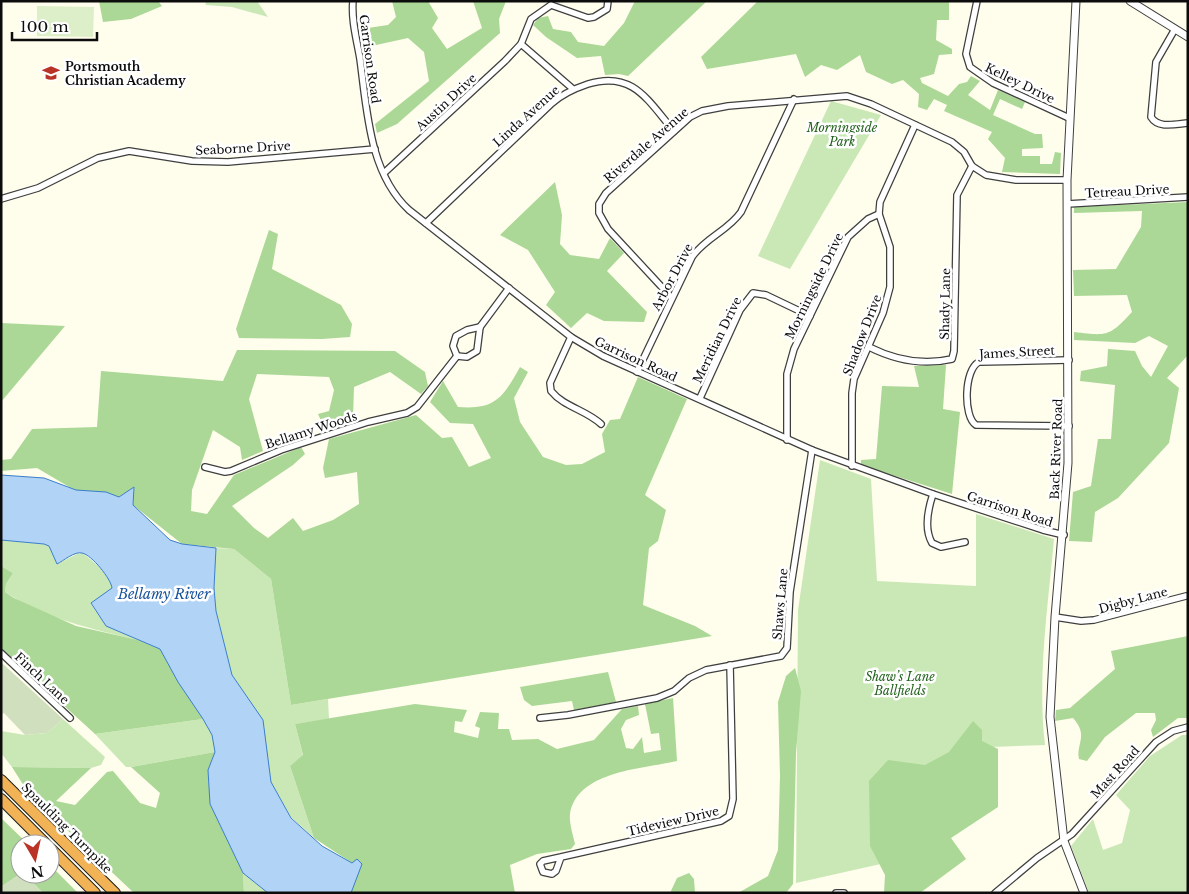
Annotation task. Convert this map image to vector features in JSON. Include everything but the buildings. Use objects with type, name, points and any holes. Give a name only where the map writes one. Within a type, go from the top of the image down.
[{"type":"highway","name":"Spaulding Turnpike","points":[[1,780],[115,893]]},
{"type":"highway","points":[[1,799],[36,834]]},
{"type":"highway","name":"Spaulding Turnpike","points":[[60,858],[95,893]]},
{"type":"street","name":"Garrison Road","points":[[353,1],[369,120],[375,149],[384,173],[397,198],[426,223],[571,336],[591,350],[637,372],[700,398],[787,440],[852,466],[933,494],[1043,530],[1064,535]]},
{"type":"street","points":[[573,89],[521,44],[531,19],[551,3],[588,18],[601,14],[607,9],[608,1]]},
{"type":"street","name":"Kelley Drive","points":[[977,1],[966,54],[970,67],[993,83],[1068,118]]},
{"type":"street","name":"Back River Road","points":[[1076,1],[1068,118],[1069,426],[1064,535],[1055,617],[1050,730],[1064,840],[1084,893]]},
{"type":"street","points":[[1130,1],[1188,37]]},
{"type":"street","points":[[1175,29],[1156,62],[1151,118],[1157,124],[1163,125],[1188,123]]},
{"type":"street","name":"Austin Drive","points":[[384,173],[521,44]]},
{"type":"street","name":"Linda Avenue","points":[[426,223],[556,99],[573,89],[600,80],[620,80],[637,91],[674,131]]},
{"type":"street","name":"Riverdale Avenue","points":[[671,297],[608,229],[598,213],[599,204],[606,193],[674,131],[702,111],[715,107],[847,96],[866,101],[915,125]]},
{"type":"street","name":"Arbor Drive","points":[[637,372],[671,297],[700,246],[733,223],[741,212],[794,99]]},
{"type":"street","points":[[879,214],[880,202],[885,189],[915,125],[960,146],[972,166],[986,175],[1002,179],[1067,180]]},
{"type":"street","name":"Seaborne Drive","points":[[1,198],[38,188],[98,158],[129,151],[192,161],[228,162],[375,149]]},
{"type":"street","name":"Shady Lane","points":[[869,347],[885,355],[912,362],[939,362],[952,359],[954,352],[957,195],[972,166]]},
{"type":"street","name":"Tetreau Drive","points":[[1067,204],[1188,197]]},
{"type":"street","name":"Morningside Drive","points":[[787,440],[788,368],[794,348],[848,237],[863,223],[879,214]]},
{"type":"street","name":"Shadow Drive","points":[[852,466],[852,393],[854,380],[888,301],[890,287],[890,247],[879,214]]},
{"type":"street","points":[[480,326],[456,336],[453,346],[457,356],[467,357],[477,351],[480,326],[509,288]]},
{"type":"street","name":"Meridian Drive","points":[[700,398],[740,310],[753,293],[766,295],[810,316]]},
{"type":"street","points":[[571,336],[550,383],[550,391],[560,399],[593,416],[601,424]]},
{"type":"street","name":"Bellamy Woods","points":[[205,466],[225,472],[231,471],[281,450],[368,422],[407,413],[422,401],[457,356]]},
{"type":"street","name":"James Street","points":[[1069,360],[978,362],[971,367],[969,372],[968,403],[969,418],[976,425],[1069,426]]},
{"type":"street","name":"Shaws Lane","points":[[540,718],[568,715],[657,698],[674,691],[697,673],[730,665],[776,658],[785,652],[790,592],[812,450]]},
{"type":"street","points":[[933,494],[928,514],[928,534],[932,543],[941,547],[965,542]]},
{"type":"street","name":"Digby Lane","points":[[1055,617],[1081,621],[1094,620],[1187,595]]},
{"type":"street","name":"Finch Lane","points":[[1,653],[70,718]]},
{"type":"street","name":"Tideview Drive","points":[[561,857],[721,821],[729,816],[732,799],[730,665]]},
{"type":"street","name":"Mast Road","points":[[995,893],[1037,858],[1064,840],[1156,742],[1173,731],[1188,727]]},
{"type":"street","points":[[836,893],[844,893]]},
{"type":"green space","points":[[99,1],[158,1],[162,6],[131,19],[103,22]]},
{"type":"green space","points":[[205,1],[257,1],[268,17],[232,7],[206,5]]},
{"type":"green space","points":[[392,1],[428,1],[438,18],[432,28],[447,49],[482,28],[473,1],[506,1],[499,19],[500,33],[397,124],[377,133],[375,124],[429,81],[424,52],[408,38],[367,47],[361,29],[388,25],[396,17]]},
{"type":"green space","points":[[635,1],[707,1],[628,76],[619,74],[605,75],[601,56],[577,58],[546,37],[533,25],[538,18],[548,16],[553,29],[571,32],[578,42],[604,46],[624,23]]},
{"type":"green space","points":[[758,1],[949,1],[949,20],[937,20],[936,40],[952,49],[952,54],[939,55],[934,74],[920,78],[922,83],[948,96],[959,84],[967,82],[971,76],[980,81],[968,95],[990,110],[998,90],[1025,102],[1022,109],[1000,99],[993,115],[1035,134],[1042,134],[1043,148],[1022,149],[1022,156],[1040,156],[1040,164],[1052,164],[1055,152],[1061,153],[1060,174],[1002,172],[1005,158],[988,139],[992,132],[944,111],[947,105],[934,99],[927,110],[918,107],[919,94],[903,80],[892,84],[866,72],[860,55],[837,70],[821,65],[805,77],[796,54],[707,69],[701,57]]},
{"type":"green space","points":[[37,6],[94,7],[93,37],[37,36]]},
{"type":"green space","name":"Morningside Park","points":[[831,101],[881,115],[790,269],[758,256]]},
{"type":"green space","points":[[555,182],[562,215],[560,244],[570,255],[599,259],[610,238],[624,253],[607,271],[647,312],[644,322],[604,321],[587,313],[571,328],[546,305],[555,292],[528,250],[500,235]]},
{"type":"green space","points":[[1188,202],[1188,355],[1167,378],[1179,388],[1169,443],[1118,498],[1095,512],[1092,542],[1069,541],[1073,492],[1091,486],[1098,439],[1111,439],[1115,385],[1080,381],[1081,371],[1107,366],[1108,349],[1135,351],[1142,366],[1151,377],[1168,346],[1149,336],[1135,343],[1074,340],[1074,332],[1107,333],[1118,326],[1132,312],[1127,295],[1074,296],[1073,270],[1116,269],[1141,227],[1142,211],[1074,213],[1074,207]]},
{"type":"green space","points":[[269,230],[278,234],[272,269],[341,305],[352,324],[350,337],[322,339],[239,338],[236,329]]},
{"type":"green space","points":[[1,323],[65,326],[1,402]]},
{"type":"green space","points":[[237,350],[395,351],[425,372],[428,386],[421,394],[390,372],[354,387],[353,418],[325,429],[318,414],[329,411],[334,390],[329,377],[257,374],[249,399],[263,451],[242,460],[240,447],[213,430],[192,490],[191,511],[207,514],[234,475],[301,447],[305,454],[293,465],[232,506],[254,528],[268,538],[293,518],[303,531],[333,520],[359,504],[357,472],[325,478],[323,468],[329,439],[416,415],[442,438],[452,437],[469,467],[491,458],[473,424],[450,423],[430,402],[443,381],[458,407],[481,406],[490,404],[503,394],[520,367],[528,372],[514,398],[520,422],[543,457],[566,465],[582,464],[605,452],[602,434],[610,420],[620,419],[638,377],[687,399],[645,495],[666,510],[658,541],[649,548],[643,605],[695,626],[712,636],[291,705],[271,579],[234,549],[182,544],[133,505],[134,487],[119,497],[76,491],[37,468],[1,471],[1,460],[11,459],[32,429],[97,427],[101,371],[223,381]]},
{"type":"green space","points":[[946,365],[943,409],[960,412],[952,494],[861,465],[861,460],[876,459],[882,386],[919,387],[914,366]]},
{"type":"green space","name":"Shaw’s Lane Ballfields","points":[[820,460],[871,479],[877,581],[976,586],[976,514],[1054,539],[1043,668],[1042,694],[1045,745],[991,747],[885,863],[796,883],[798,610]]},
{"type":"green space","points":[[1,540],[49,546],[57,564],[77,554],[82,553],[87,556],[105,573],[113,588],[91,604],[106,626],[138,640],[53,616],[5,592],[6,584],[13,573],[1,566]]},
{"type":"green space","points":[[216,548],[234,549],[271,579],[291,705],[328,699],[329,719],[295,724],[303,756],[290,766],[314,838],[291,817],[271,782],[262,720],[232,675],[216,611],[214,588]]},
{"type":"green space","points":[[1,566],[13,573],[6,584],[5,592],[14,598],[76,626],[138,640],[160,649],[178,682],[203,719],[95,734],[1,648]]},
{"type":"green space","points":[[1188,636],[1188,718],[1178,718],[1153,737],[1151,730],[1156,720],[1155,713],[1136,713],[1105,737],[1087,761],[1079,759],[1081,735],[1078,724],[1073,718],[1055,721],[1056,710],[1070,708],[1115,669],[1111,651]]},
{"type":"green space","points":[[1,663],[63,719],[47,733],[25,735],[4,713],[1,715]]},
{"type":"green space","points":[[795,668],[801,691],[796,753],[793,884],[786,893],[738,893],[768,876],[778,850],[780,776],[778,702],[786,676]]},
{"type":"green space","points":[[608,672],[616,702],[574,710],[572,701],[532,706],[524,700],[520,687]]},
{"type":"green space","points":[[673,698],[677,761],[613,774],[598,780],[585,789],[575,800],[570,814],[575,844],[571,849],[537,854],[510,865],[515,893],[350,893],[352,863],[314,838],[290,766],[303,755],[295,724],[415,704],[467,710],[462,722],[455,721],[454,732],[478,738],[480,728],[475,726],[480,712],[499,713],[498,729],[509,729],[512,740],[538,739],[557,749],[594,740],[622,709],[638,706],[639,715],[626,720],[621,729],[626,748],[633,749],[642,737],[644,753],[661,750],[659,733],[651,734],[645,704]]},
{"type":"green space","points":[[63,719],[105,757],[101,765],[91,768],[12,767],[1,753],[1,731],[25,735],[47,733]]},
{"type":"green space","points":[[203,719],[212,735],[215,752],[131,767],[126,767],[95,734]]},
{"type":"green space","points":[[973,721],[982,730],[982,741],[998,749],[998,807],[951,838],[966,859],[920,893],[884,893],[885,875],[870,846],[869,781],[888,760],[925,765],[949,752]]},
{"type":"green space","points":[[1182,735],[1188,735],[1188,893],[1089,893],[1071,846],[1093,819],[1103,850],[1122,843],[1130,810],[1116,795],[1150,756]]},
{"type":"green space","points":[[215,752],[208,770],[210,804],[243,873],[244,893],[134,893],[29,794],[12,767],[91,768],[56,801],[75,805],[107,772],[113,771],[140,803],[156,808],[160,793],[131,767]]},
{"type":"green space","points":[[1,818],[18,834],[10,834],[10,881],[1,887]]},
{"type":"green space","points":[[243,873],[268,893],[244,893]]},
{"type":"green space","points":[[689,873],[694,879],[695,893],[670,893],[677,878]]},
{"type":"green space","points":[[60,875],[78,893],[43,893],[34,884],[60,884]]},
{"type":"green space","points":[[10,881],[10,884],[34,884],[43,893],[1,893],[1,887]]},
{"type":"water","name":"Bellamy River","points":[[1,475],[44,478],[76,490],[106,492],[119,497],[134,487],[133,505],[170,540],[182,544],[216,548],[214,588],[216,611],[232,675],[263,720],[271,782],[291,818],[322,846],[352,863],[357,859],[362,864],[351,893],[268,893],[243,873],[210,804],[208,770],[215,752],[212,735],[203,719],[178,682],[160,649],[106,626],[91,603],[112,588],[105,573],[91,558],[79,553],[57,564],[49,546],[1,540]]},
{"type":"place","name":"Portsmouth Christian Academy","points":[[51,73]]}]
